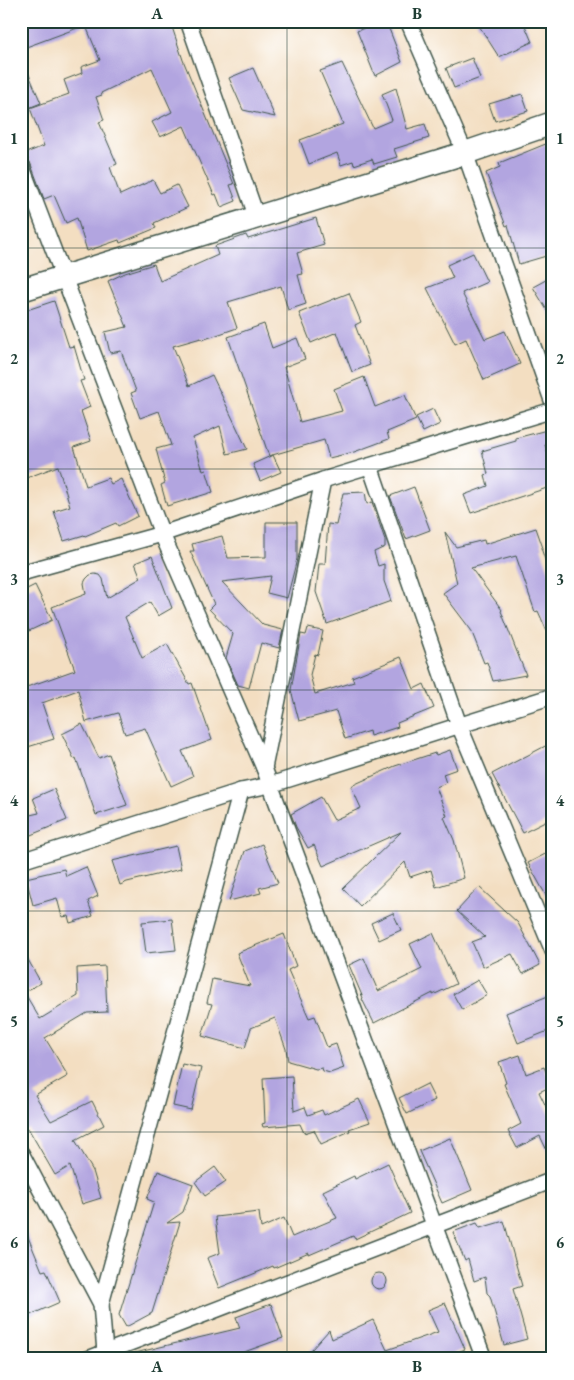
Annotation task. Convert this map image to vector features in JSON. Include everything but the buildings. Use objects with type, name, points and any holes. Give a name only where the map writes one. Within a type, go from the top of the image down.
[{"type":"main road","points":[[21,290],[65,275],[258,218],[553,123]]},
{"type":"street","points":[[188,21],[258,218]]},
{"type":"street","points":[[408,21],[464,153],[553,403]]},
{"type":"street","points":[[21,165],[65,275],[162,534],[264,768],[484,1359]]},
{"type":"street","points":[[21,573],[162,534],[323,480],[553,410]]},
{"type":"street","points":[[370,466],[459,725],[553,951]]},
{"type":"street","points":[[264,768],[323,480]]},
{"type":"street","points":[[21,861],[241,791],[270,785],[553,696]]},
{"type":"street","points":[[101,1304],[241,791]]},
{"type":"street","points":[[21,1153],[101,1304],[109,1355]]},
{"type":"street","points":[[88,1359],[109,1355],[434,1225],[553,1180]]}]
